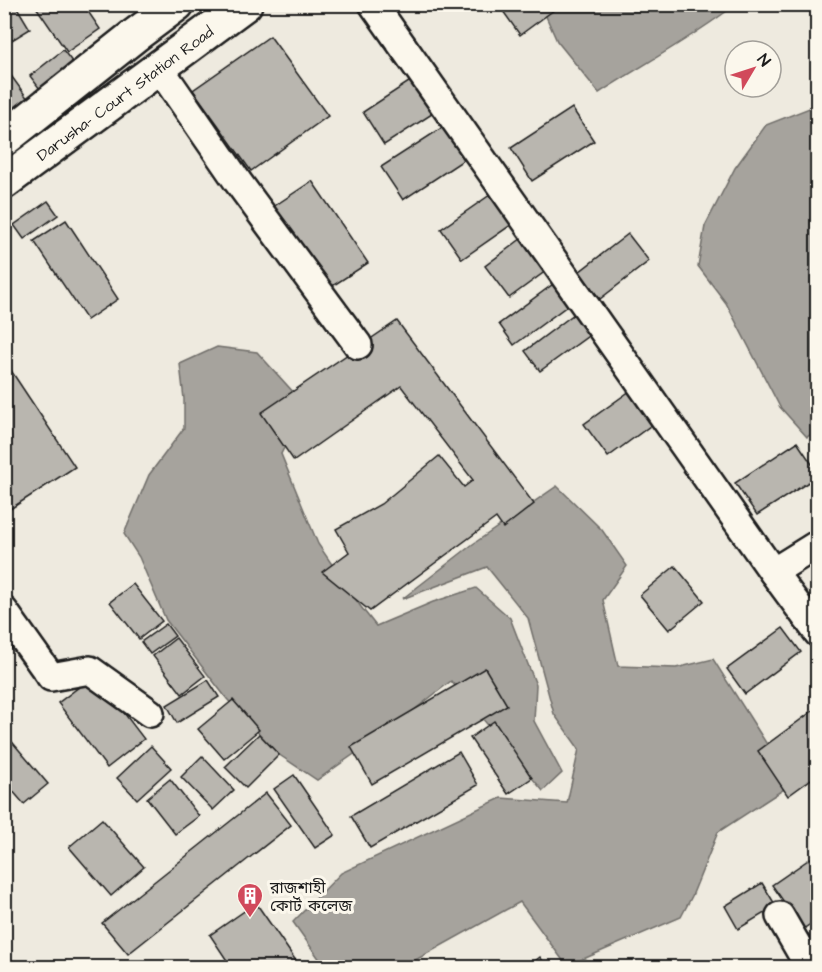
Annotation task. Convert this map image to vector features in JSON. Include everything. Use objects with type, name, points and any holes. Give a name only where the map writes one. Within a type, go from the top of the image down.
[{"type":"street","points":[[4,139],[177,4]]},
{"type":"street","name":"Darusha- Court Station Road","points":[[4,183],[245,4]]},
{"type":"street","points":[[373,4],[818,633]]},
{"type":"street","points":[[160,69],[238,182],[358,345]]},
{"type":"street","points":[[773,572],[818,544]]},
{"type":"street","points":[[4,611],[51,677],[90,670],[150,713]]},
{"type":"street","points":[[780,916],[810,968]]},
{"type":"shaded area","points":[[541,5],[735,5],[685,40],[599,93],[557,41]]},
{"type":"shaded area","points":[[817,105],[818,430],[807,437],[780,407],[726,303],[698,266],[705,226],[735,168],[766,125]]},
{"type":"shaded area","points":[[217,347],[257,352],[295,394],[302,412],[281,454],[318,544],[376,626],[433,602],[476,588],[510,618],[536,685],[534,721],[562,773],[543,791],[451,681],[390,729],[317,780],[278,754],[227,699],[166,620],[139,557],[124,534],[149,475],[184,428],[184,399],[180,364]]},
{"type":"shaded area","points":[[557,486],[602,530],[627,566],[603,600],[618,666],[676,668],[713,659],[792,784],[718,832],[681,917],[567,966],[520,902],[403,967],[325,967],[293,922],[341,873],[501,798],[567,803],[579,749],[554,714],[528,618],[487,567],[402,599],[473,544]]},
{"type":"building","points":[[15,4],[30,29],[4,45],[4,5]]},
{"type":"building","points":[[34,4],[83,4],[100,29],[67,52]]},
{"type":"building","points":[[498,4],[562,4],[520,35]]},
{"type":"building","points":[[270,36],[328,116],[251,171],[193,90]]},
{"type":"building","points":[[63,50],[77,68],[43,93],[30,76]]},
{"type":"building","points":[[4,66],[28,99],[4,116]]},
{"type":"building","points":[[424,72],[446,105],[384,145],[363,112]]},
{"type":"building","points":[[572,108],[594,141],[532,181],[511,148]]},
{"type":"building","points":[[443,127],[465,159],[403,200],[381,167]]},
{"type":"building","points":[[312,181],[368,263],[317,296],[261,215]]},
{"type":"building","points":[[500,188],[521,218],[462,259],[441,229]]},
{"type":"building","points":[[48,201],[58,215],[24,239],[14,225]]},
{"type":"building","points":[[66,220],[118,299],[87,320],[34,241]]},
{"type":"building","points":[[530,232],[554,265],[509,298],[485,266]]},
{"type":"building","points":[[628,234],[649,261],[600,299],[579,272]]},
{"type":"building","points":[[560,279],[575,300],[514,345],[499,324]]},
{"type":"building","points":[[586,305],[602,326],[540,371],[525,351]]},
{"type":"building","points":[[397,321],[534,504],[503,528],[496,518],[370,611],[322,572],[349,552],[336,529],[381,504],[439,456],[464,487],[473,480],[401,386],[294,461],[261,413]]},
{"type":"building","points":[[8,366],[75,467],[4,513],[4,368]]},
{"type":"building","points":[[630,391],[654,423],[608,457],[584,424]]},
{"type":"building","points":[[797,442],[818,476],[757,515],[735,483]]},
{"type":"building","points":[[675,566],[704,601],[669,630],[640,595]]},
{"type":"building","points":[[133,584],[162,621],[139,639],[110,602]]},
{"type":"building","points":[[166,624],[175,636],[150,654],[141,642]]},
{"type":"building","points":[[783,628],[801,652],[745,694],[727,669]]},
{"type":"building","points":[[176,638],[205,676],[182,694],[153,656]]},
{"type":"building","points":[[485,668],[507,705],[372,784],[351,747]]},
{"type":"building","points":[[95,675],[144,739],[107,768],[58,703]]},
{"type":"building","points":[[208,680],[219,697],[177,723],[167,705]]},
{"type":"building","points":[[233,700],[259,730],[224,759],[198,729]]},
{"type":"building","points":[[818,707],[818,774],[788,796],[758,751]]},
{"type":"building","points":[[494,721],[532,778],[508,794],[470,738]]},
{"type":"building","points":[[259,734],[279,755],[246,788],[225,767]]},
{"type":"building","points":[[8,737],[48,784],[24,804],[4,781],[4,740]]},
{"type":"building","points":[[151,746],[171,768],[137,799],[117,778]]},
{"type":"building","points":[[459,752],[478,785],[370,848],[351,816]]},
{"type":"building","points":[[202,756],[234,790],[213,810],[181,777]]},
{"type":"building","points":[[294,775],[335,835],[315,848],[274,789]]},
{"type":"building","points":[[170,779],[199,816],[175,834],[147,798]]},
{"type":"building","points":[[266,793],[291,825],[128,954],[102,923]]},
{"type":"building","points":[[102,819],[144,867],[111,896],[69,847]]},
{"type":"building","points":[[811,858],[818,868],[818,919],[803,929],[772,885]]},
{"type":"building","points":[[762,883],[776,906],[738,929],[725,906]]},
{"type":"building","name":"রাজশাহী কোর্ট কলেজ","points":[[256,903],[301,968],[232,968],[210,935]]},
{"type":"building","points":[[540,957],[548,968],[526,968]]},
{"type":"place","name":"রাজশাহী কোর্ট কলেজ","points":[[250,919]]}]
